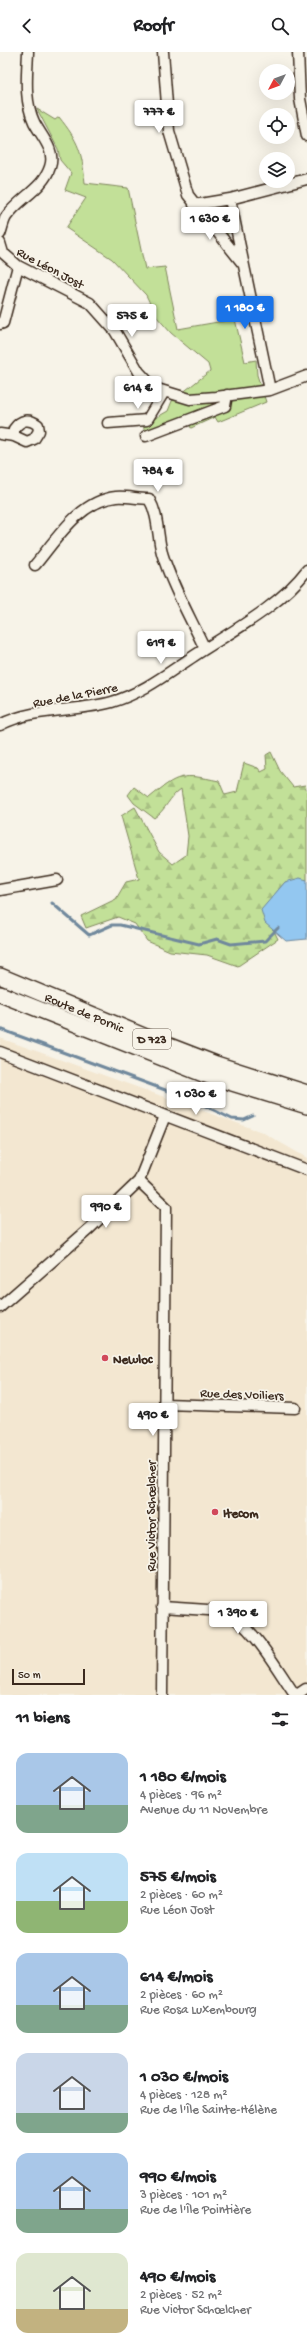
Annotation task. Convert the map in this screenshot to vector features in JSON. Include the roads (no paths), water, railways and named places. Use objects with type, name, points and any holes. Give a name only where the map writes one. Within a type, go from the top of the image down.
[{"type":"highway","name":"Route de Pornic","points":[[0,976],[146,1037],[216,1064],[307,1093]]},
{"type":"highway","name":"Route de Pornic","points":[[0,994],[203,1074],[307,1106]]},
{"type":"street","points":[[0,234],[5,218],[45,179],[51,165],[51,153],[34,122],[29,105],[26,89],[28,52]]},
{"type":"street","points":[[164,52],[169,131],[188,195],[194,205],[243,264]]},
{"type":"street","points":[[298,52],[300,100],[307,136]]},
{"type":"street","points":[[194,205],[230,199],[307,178]]},
{"type":"street","points":[[230,199],[237,226],[243,264],[270,390]]},
{"type":"street","name":"Rue Léon Jost","points":[[1,249],[18,266],[90,304],[115,331],[138,372],[154,388],[190,399],[270,390],[307,376]]},
{"type":"street","points":[[0,324],[3,324],[18,266]]},
{"type":"street","points":[[108,423],[147,420],[164,392]]},
{"type":"street","points":[[146,436],[225,406],[227,395]]},
{"type":"street","points":[[0,434],[14,436]]},
{"type":"street","points":[[35,565],[72,520],[96,504],[115,497],[149,500],[154,507],[162,552],[167,568],[205,649]]},
{"type":"street","name":"Rue de la Pierre","points":[[1,723],[49,711],[94,705],[123,698],[144,689],[287,592],[307,570]]},
{"type":"street","points":[[0,890],[57,880]]},
{"type":"street","points":[[0,1052],[307,1170]]},
{"type":"street","points":[[0,1307],[89,1229],[139,1182],[165,1116]]},
{"type":"street","name":"Rue Victor Schœlcher","points":[[139,1182],[166,1206],[162,1695]]},
{"type":"street","name":"Rue des Voiliers","points":[[164,1404],[295,1408]]},
{"type":"street","points":[[162,1607],[223,1611],[229,1613],[245,1626],[300,1693]]},
{"type":"water","points":[[300,878],[307,880],[307,939],[286,941],[265,923],[261,910],[285,882]]},
{"type":"waterway","points":[[52,903],[89,935],[112,925],[120,925],[199,944],[217,939],[231,944],[265,941],[278,928]]},
{"type":"waterway","points":[[0,1029],[195,1101],[232,1119],[244,1120],[253,1116]]},
{"type":"place","name":"Newloc","points":[[105,1358]]},
{"type":"place","name":"Itecom","points":[[215,1512]]}]
